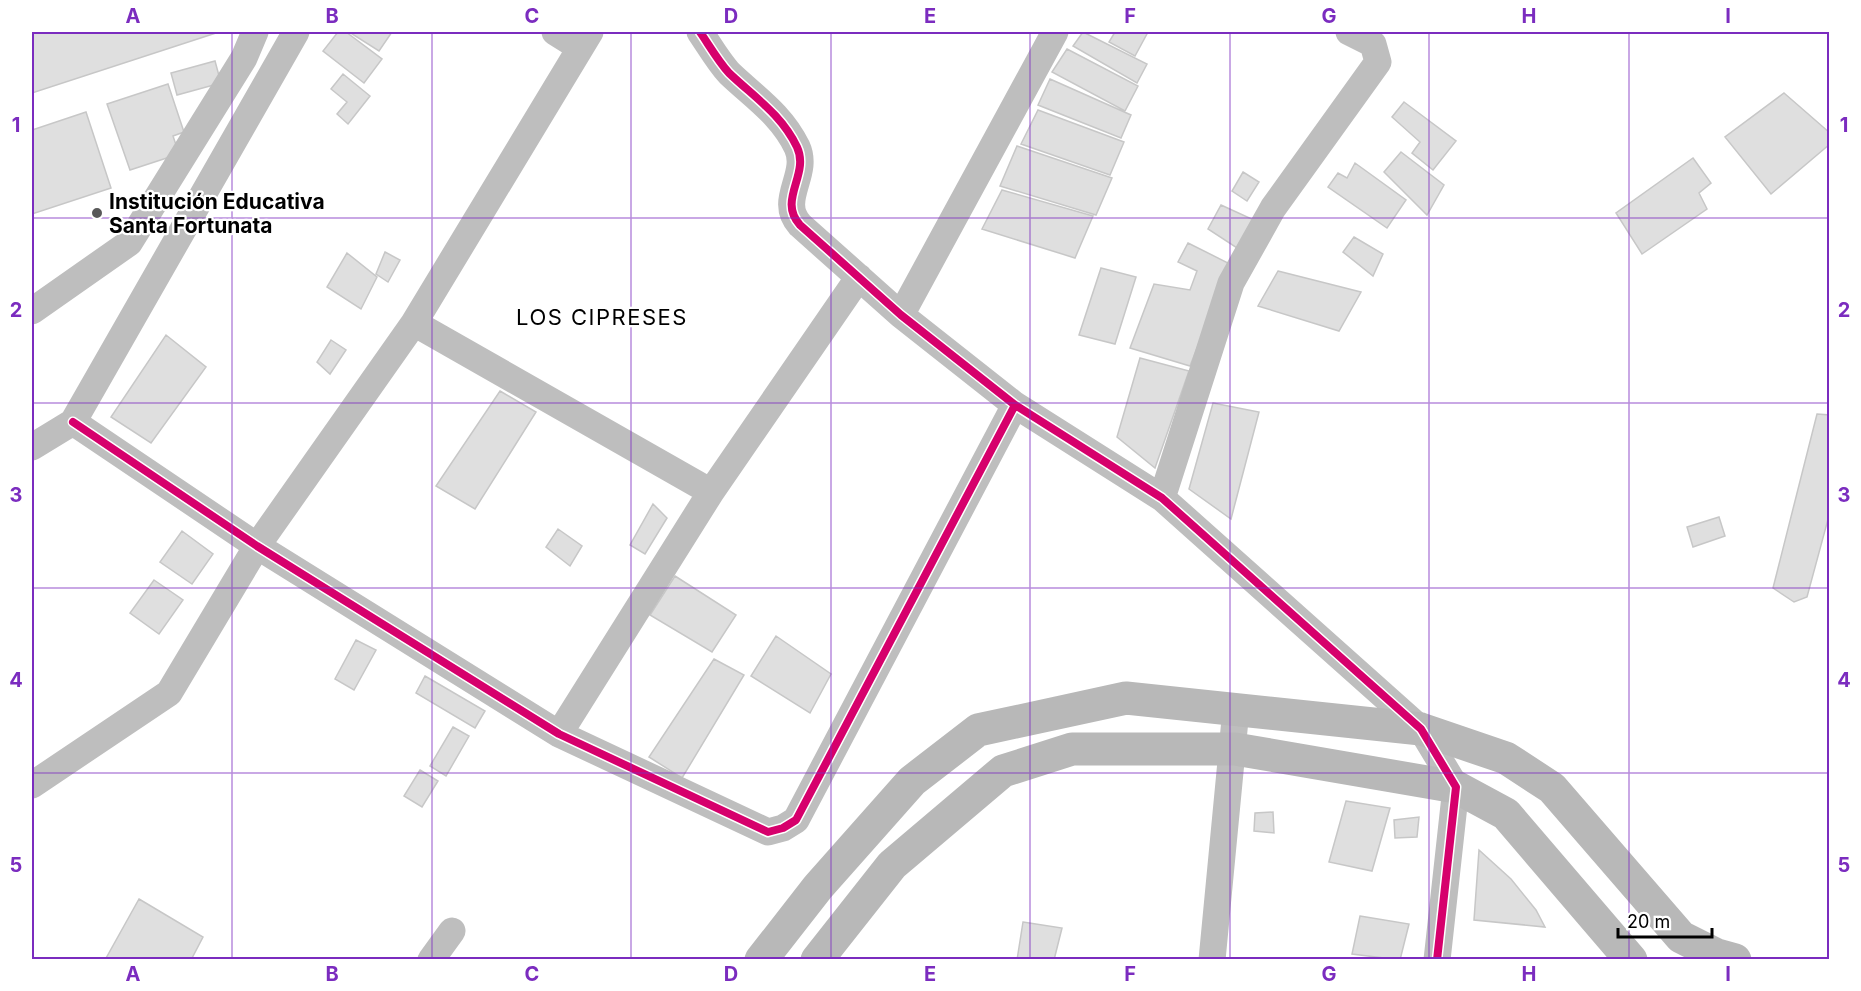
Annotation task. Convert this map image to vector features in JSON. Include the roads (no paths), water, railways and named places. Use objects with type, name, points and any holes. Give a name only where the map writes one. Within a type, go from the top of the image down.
[{"type":"main road","points":[[761,960],[818,887],[912,781],[978,730],[1126,698],[1421,729],[1506,758],[1552,788],[1681,937],[1717,955],[1735,960]]},
{"type":"main road","points":[[1063,711],[1072,749]]},
{"type":"main road","points":[[817,960],[892,865],[1003,771],[1072,749],[1234,749],[1456,787],[1506,814],[1631,960]]},
{"type":"street","points":[[32,311],[129,243],[244,58],[255,32]]},
{"type":"street","points":[[32,447],[74,422],[296,32]]},
{"type":"street","points":[[32,785],[169,693],[257,546],[414,323],[584,39],[555,32]]},
{"type":"street","points":[[700,32],[728,71],[776,114],[798,149],[800,173],[791,195],[793,217],[901,315],[1015,405],[1162,498],[1421,729],[1456,787],[1437,960]]},
{"type":"street","points":[[901,315],[1055,32]]},
{"type":"street","points":[[1162,498],[1231,282],[1274,208],[1378,62],[1373,44],[1349,32]]},
{"type":"street","points":[[559,734],[711,492],[859,277]]},
{"type":"street","points":[[414,323],[711,492]]},
{"type":"street","points":[[74,422],[257,546],[559,734],[768,832],[783,828],[796,820],[1015,405]]},
{"type":"street","points":[[1212,960],[1234,749],[1236,709]]},
{"type":"street","points":[[431,960],[452,931]]},
{"type":"place","name":"Institución Educativa Santa Fortunata","points":[[97,213]]},
{"type":"district","name":"LOS CIPRESES","points":[[602,317]]}]
